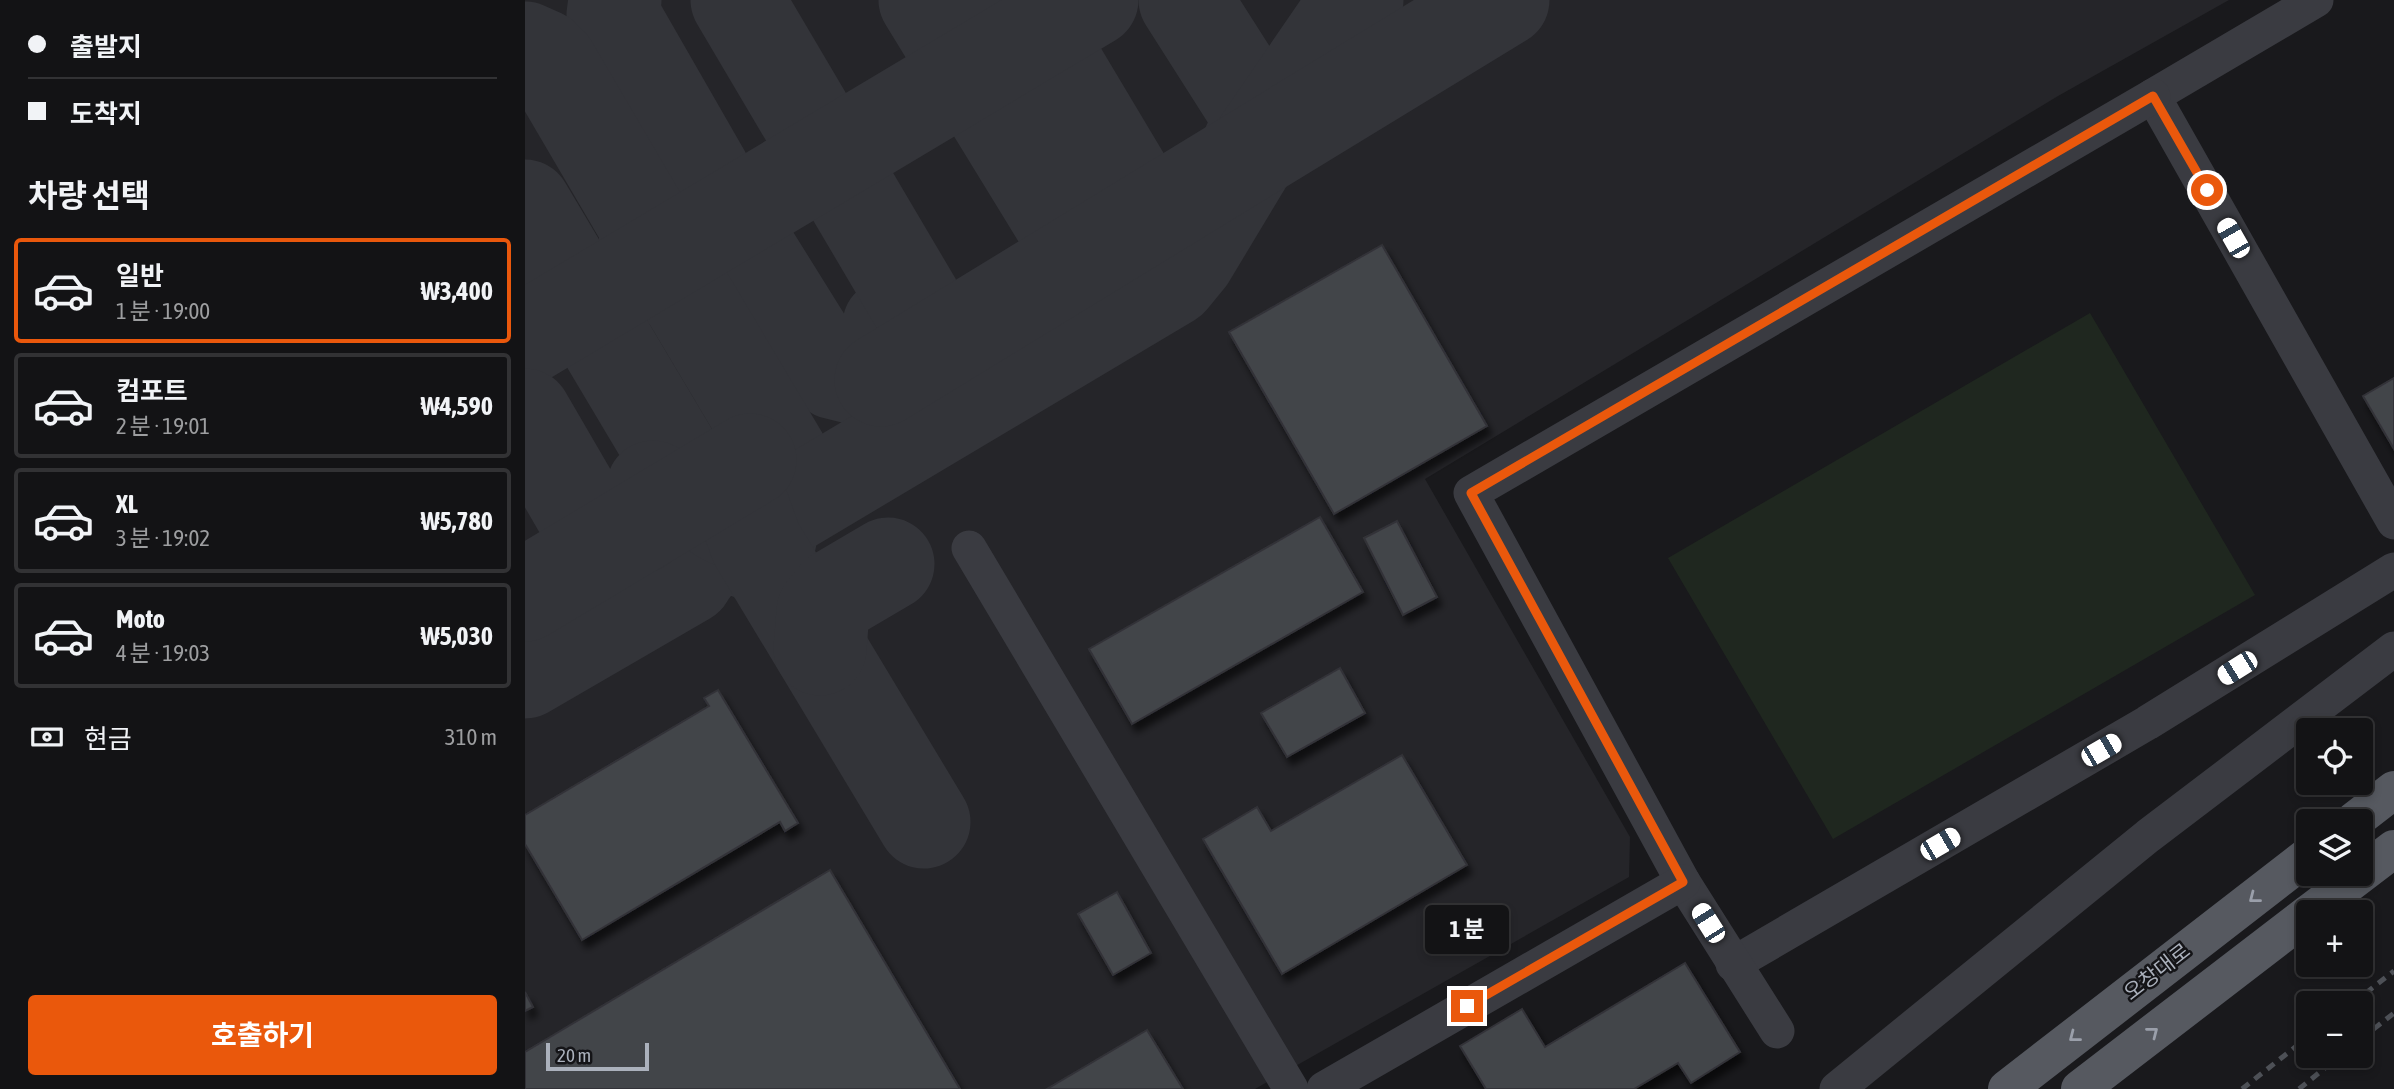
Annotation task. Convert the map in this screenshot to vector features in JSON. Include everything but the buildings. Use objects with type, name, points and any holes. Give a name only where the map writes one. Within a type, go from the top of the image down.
[{"type":"main road","points":[[2369,809],[2394,790]]},
{"type":"main road","points":[[2327,900],[2394,849]]},
{"type":"main road","name":"오창대로","points":[[2007,1089],[2296,865]]},
{"type":"main road","points":[[2080,1089],[2296,924]]},
{"type":"street","points":[[1777,1031],[1683,882],[1471,493],[2316,0]]},
{"type":"street","points":[[2153,96],[2394,522]]},
{"type":"street","points":[[969,548],[1291,1089]]},
{"type":"street","points":[[1733,964],[2147,723],[2394,570]]},
{"type":"street","points":[[1837,1089],[2148,836],[2394,649]]},
{"type":"street","points":[[1324,1089],[1683,882]]},
{"type":"shaded area","points":[[525,0],[2229,0],[2058,96],[1425,479],[1630,837],[1629,877],[1255,1089],[525,1089]]},
{"type":"shaded area","points":[[2090,313],[2255,595],[1833,839],[1668,558]]},
{"type":"taxiway","points":[[615,0],[613,15],[729,217],[817,358],[835,373],[875,383],[888,356],[889,325]]},
{"type":"taxiway","points":[[737,0],[949,359],[961,366]]},
{"type":"taxiway","points":[[925,0],[1058,217],[1078,226],[1117,235],[1121,222],[1125,179],[1018,0]]},
{"type":"taxiway","points":[[525,339],[1092,0]]},
{"type":"taxiway","points":[[1185,0],[1255,110],[1256,129],[1243,157]]},
{"type":"taxiway","points":[[525,206],[696,493],[727,520],[745,523],[768,520],[1171,280],[1189,258],[1254,150],[1357,0]]},
{"type":"taxiway","points":[[881,380],[1503,0]]},
{"type":"taxiway","points":[[525,48],[543,56],[551,64],[646,226],[643,254],[629,277],[659,278],[685,293],[782,456],[785,467],[767,554],[770,565],[758,557],[735,549],[714,552],[705,557],[687,578],[525,672]]},
{"type":"taxiway","points":[[525,415],[582,513],[625,529],[640,527],[653,497],[653,487]]},
{"type":"taxiway","points":[[525,595],[750,460]]},
{"type":"taxiway","points":[[743,507],[756,543],[924,822]]},
{"type":"taxiway","points":[[820,649],[823,611],[837,594],[888,564]]},
{"type":"railway","points":[[2368,991],[2394,971]]},
{"type":"railway","points":[[2373,1030],[2394,1013]]},
{"type":"railway","points":[[2242,1089],[2296,1046]]},
{"type":"railway","points":[[2299,1089],[2325,1068]]},
{"type":"route","points":[[1467,1006],[1683,882],[1471,493],[2153,96],[2207,190]]}]
